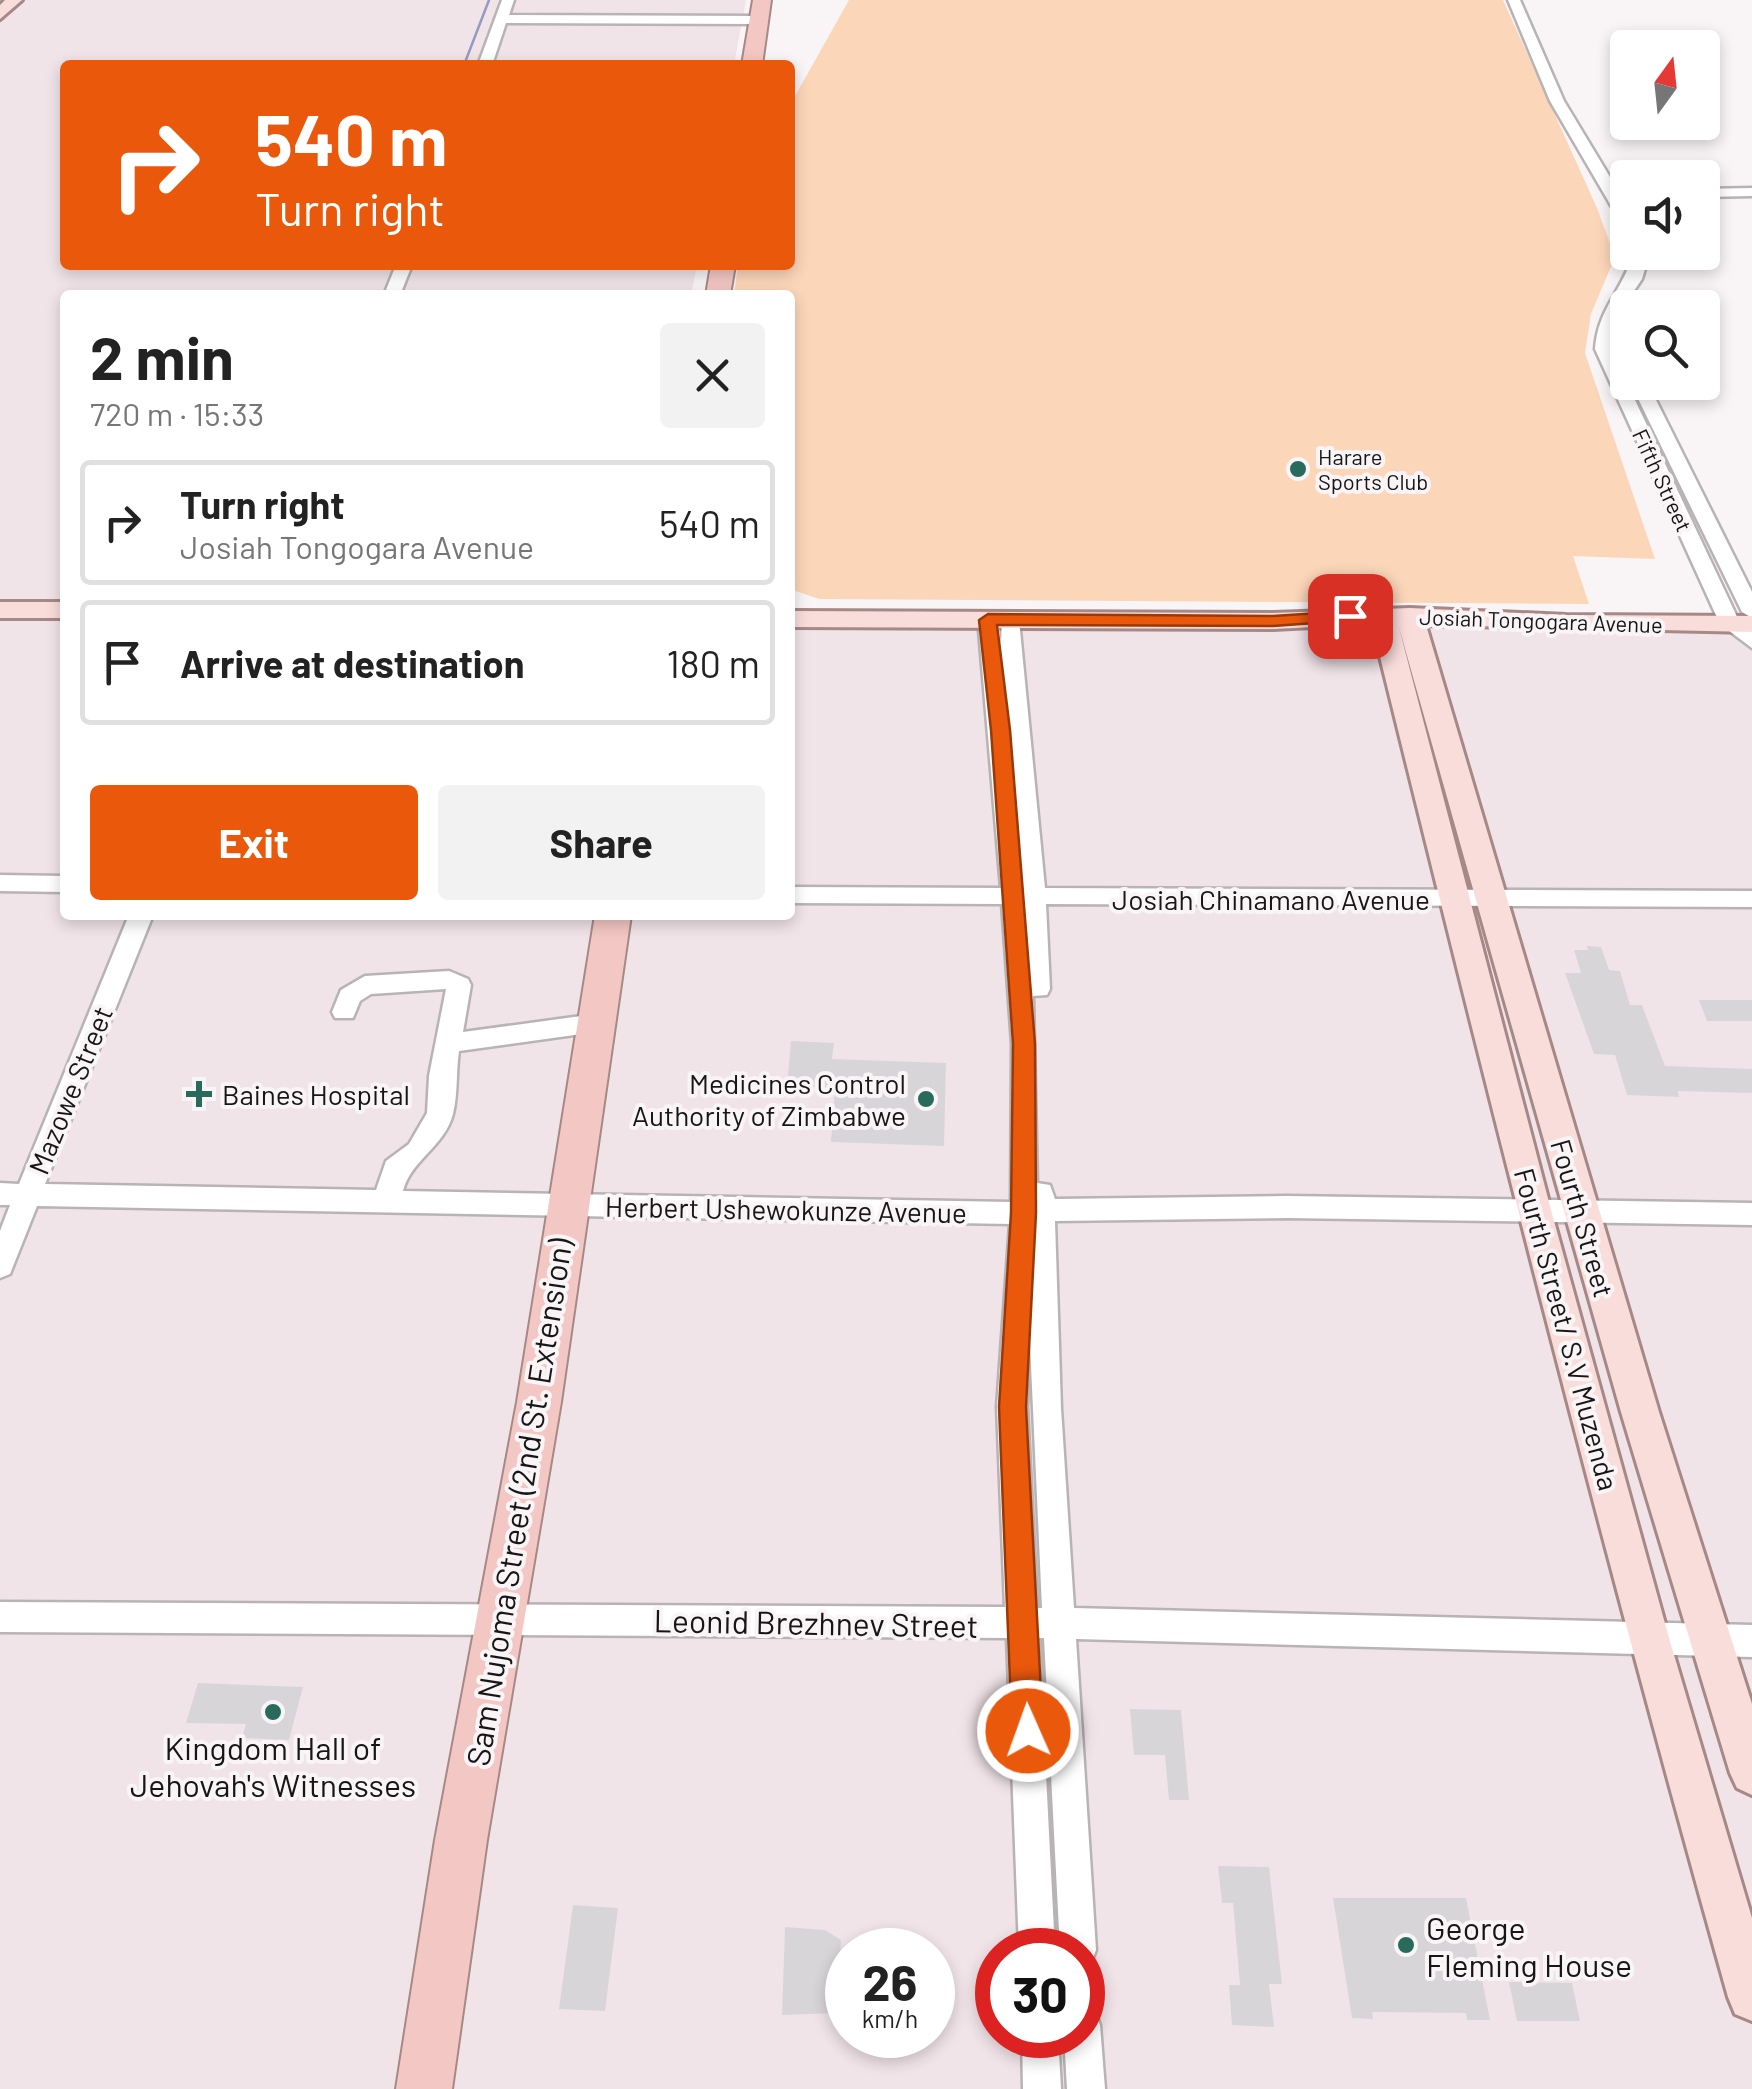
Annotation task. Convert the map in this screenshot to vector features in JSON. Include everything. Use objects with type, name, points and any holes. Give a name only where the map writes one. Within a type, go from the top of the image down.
[{"type":"highway","points":[[753,60],[761,10]]},
{"type":"highway","name":"Sam Nujoma Street (2nd St. Extension)","points":[[424,2089],[539,1402],[612,920]]},
{"type":"main road","points":[[0,610],[60,610]]},
{"type":"main road","name":"Josiah Tongogara Avenue","points":[[795,619],[1273,621],[1401,634],[1566,623],[1745,620]]},
{"type":"main road","points":[[1273,621],[1338,624],[1441,640],[1460,628],[1566,623]]},
{"type":"main road","name":"Fourth Street/ S.V Muzenda","points":[[1401,634],[1452,898],[1648,1638],[1752,1997]]},
{"type":"main road","name":"Fourth Street","points":[[1401,634],[1495,899],[1580,1212],[1752,1773]]},
{"type":"street","points":[[487,60],[508,0]]},
{"type":"street","points":[[1514,0],[1558,101],[1609,194]]},
{"type":"street","points":[[501,18],[761,10]]},
{"type":"street","points":[[1720,193],[1752,192]]},
{"type":"street","name":"Fifth Street","points":[[1610,314],[1605,321],[1602,350],[1610,369]]},
{"type":"street","name":"Fifth Street","points":[[1626,400],[1745,620]]},
{"type":"street","name":"Fifth Street","points":[[1646,400],[1752,642]]},
{"type":"street","points":[[998,620],[1024,899],[1032,1212],[1077,1928]]},
{"type":"street","points":[[0,883],[60,884]]},
{"type":"street","name":"Josiah Chinamano Avenue","points":[[795,895],[1752,899]]},
{"type":"street","name":"Mazowe Street","points":[[0,1266],[93,1026],[140,920]]},
{"type":"street","points":[[344,1012],[350,996],[365,984],[448,980],[459,985],[440,1114],[418,1151],[395,1168],[387,1201]]},
{"type":"street","points":[[448,1043],[596,1023]]},
{"type":"street","name":"Herbert Ushewokunze Avenue","points":[[0,1194],[1032,1212],[1286,1207],[1752,1214]]},
{"type":"street","points":[[1032,1212],[1012,1407],[1035,1928]]},
{"type":"street","name":"Leonid Brezhnev Street","points":[[0,1617],[1060,1623],[1752,1641]]},
{"type":"street","points":[[1041,2058],[1042,2089]]},
{"type":"street","points":[[1084,2058],[1086,2089]]},
{"type":"shaded area","points":[[0,0],[746,0],[735,60],[60,60],[60,270],[696,270],[692,290],[60,290],[60,920],[795,920],[795,609],[1752,618],[1752,2089],[0,2089]]},
{"type":"shaded area","points":[[849,0],[1503,0],[1610,243],[1610,269],[1591,314],[1585,353],[1655,559],[1573,556],[1589,604],[819,599],[795,591],[795,290],[735,290],[737,270],[795,270],[795,96]]},
{"type":"building","points":[[1587,946],[1601,947],[1609,970],[1620,971],[1630,1005],[1642,1005],[1665,1066],[1752,1069],[1752,1093],[1678,1091],[1679,1097],[1627,1095],[1615,1055],[1594,1054],[1565,973],[1581,973],[1574,950],[1588,950]]},
{"type":"building","points":[[1699,1000],[1752,1000],[1752,1021],[1707,1021]]},
{"type":"building","name":"Medicines Control Authority of Zimbabwe","points":[[791,1041],[834,1043],[832,1059],[946,1063],[944,1146],[831,1142],[835,1088],[787,1086]]},
{"type":"building","points":[[198,1683],[303,1687],[289,1740],[242,1738],[246,1724],[186,1723]]},
{"type":"building","points":[[1130,1709],[1181,1710],[1189,1800],[1169,1800],[1165,1755],[1134,1755]]},
{"type":"building","points":[[1218,1866],[1269,1867],[1282,1984],[1269,1984],[1274,2027],[1232,2025],[1229,1985],[1240,1985],[1233,1903],[1222,1903]]},
{"type":"building","name":"George Fleming House","points":[[1333,1898],[1466,1898],[1490,2020],[1467,2020],[1466,2013],[1372,2012],[1373,2019],[1352,2018]]},
{"type":"building","points":[[573,1905],[618,1908],[605,2011],[559,2009]]},
{"type":"building","points":[[785,1927],[825,1930],[825,2013],[782,2015]]},
{"type":"building","name":"George Fleming House","points":[[1509,1982],[1572,1983],[1580,2021],[1517,2021]]},
{"type":"waterway","points":[[466,60],[489,0]]},
{"type":"place","name":"Harare Sports Club","points":[[1298,469]]},
{"type":"place","name":"Baines Hospital","points":[[199,1094]]},
{"type":"place","name":"Medicines Control Authority of Zimbabwe","points":[[926,1099]]},
{"type":"place","name":"Kingdom Hall of Jehovah's Witnesses","points":[[273,1712]]},
{"type":"place","name":"George Fleming House","points":[[1406,1945]]},
{"type":"route","points":[[1028,1731],[1012,1407],[1024,1213],[1024,1044],[988,620],[1273,621],[1350,616]]}]
